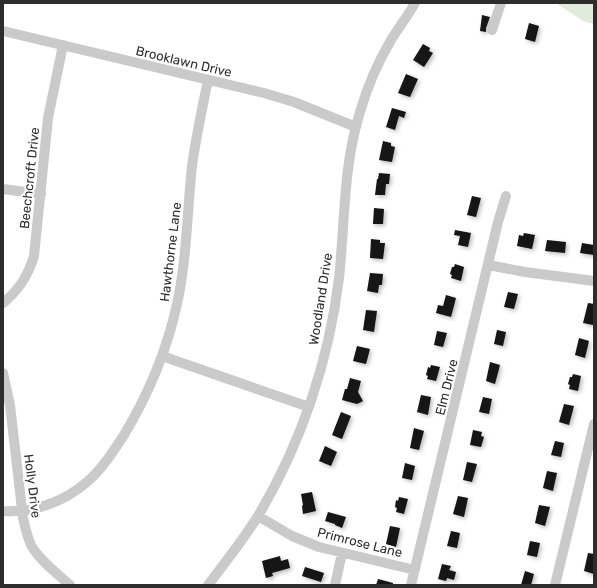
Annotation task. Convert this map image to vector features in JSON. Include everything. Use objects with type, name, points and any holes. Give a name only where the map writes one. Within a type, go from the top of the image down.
[{"type":"street","name":"Woodland Drive","points":[[208,585],[238,546],[258,516],[289,456],[316,388],[336,298],[348,171],[351,147],[356,127],[363,101],[380,60],[390,41],[415,3]]},
{"type":"street","points":[[492,30],[501,3]]},
{"type":"street","name":"Brooklawn Drive","points":[[3,31],[264,93],[294,102],[356,127]]},
{"type":"street","name":"Beechcroft Drive","points":[[3,304],[12,296],[26,277],[35,247],[48,118],[63,45]]},
{"type":"street","name":"Hawthorne Lane","points":[[3,511],[22,510],[47,505],[58,501],[86,483],[110,456],[133,421],[162,356],[172,328],[186,252],[194,152],[208,80]]},
{"type":"street","points":[[3,189],[41,194]]},
{"type":"street","name":"Elm Drive","points":[[412,585],[498,222],[506,196]]},
{"type":"street","points":[[488,265],[525,272],[594,281]]},
{"type":"street","points":[[162,356],[309,407]]},
{"type":"street","name":"Holly Drive","points":[[3,373],[10,405],[23,518],[27,534],[31,545],[42,559],[70,585]]},
{"type":"street","points":[[555,585],[594,424]]},
{"type":"street","name":"Primrose Lane","points":[[258,516],[292,536],[319,547],[415,570]]},
{"type":"street","points":[[335,585],[342,553]]},
{"type":"green space","points":[[557,3],[594,3],[594,24],[585,22]]},
{"type":"building","points":[[482,15],[490,17],[486,32],[480,31]]},
{"type":"building","points":[[529,23],[539,26],[535,42],[525,39]]},
{"type":"building","points":[[423,44],[430,48],[429,51],[433,53],[424,67],[413,60]]},
{"type":"building","points":[[406,74],[418,79],[410,97],[398,93]]},
{"type":"building","points":[[392,108],[406,112],[404,118],[399,116],[395,130],[386,127]]},
{"type":"building","points":[[383,141],[391,143],[391,146],[395,147],[392,162],[379,160]]},
{"type":"building","points":[[379,173],[390,174],[389,184],[386,184],[385,195],[375,195]]},
{"type":"building","points":[[472,196],[481,198],[476,217],[467,215]]},
{"type":"building","points":[[374,208],[384,209],[383,224],[373,224]]},
{"type":"building","points":[[455,230],[471,233],[468,247],[458,245],[460,236],[454,235]]},
{"type":"building","points":[[524,233],[535,235],[532,249],[517,246],[519,235],[523,236]]},
{"type":"building","points":[[371,239],[380,240],[380,243],[385,243],[383,259],[370,258]]},
{"type":"building","points":[[547,240],[566,242],[565,253],[545,251]]},
{"type":"building","points":[[582,243],[594,245],[594,255],[580,253]]},
{"type":"building","points":[[455,264],[464,267],[461,281],[451,278],[452,275],[450,274],[452,267],[454,267]]},
{"type":"building","points":[[370,273],[383,274],[382,285],[379,285],[378,293],[367,291]]},
{"type":"building","points":[[508,292],[518,294],[514,309],[504,307]]},
{"type":"building","points":[[446,295],[456,298],[451,317],[436,313],[438,305],[443,306]]},
{"type":"building","points":[[588,303],[594,304],[593,325],[583,323]]},
{"type":"building","points":[[366,310],[377,311],[374,332],[363,330]]},
{"type":"building","points":[[497,330],[506,332],[503,346],[494,344]]},
{"type":"building","points":[[437,331],[447,333],[443,347],[434,345]]},
{"type":"building","points":[[579,338],[589,341],[585,358],[575,355]]},
{"type":"building","points":[[357,346],[370,349],[366,364],[353,361]]},
{"type":"building","points":[[490,362],[500,365],[495,384],[486,381]]},
{"type":"building","points":[[431,365],[440,367],[436,381],[427,379],[428,376],[426,375],[428,367],[430,368]]},
{"type":"building","points":[[573,374],[581,376],[578,391],[569,389],[570,385],[568,384],[570,377],[572,377]]},
{"type":"building","points":[[350,378],[361,381],[358,392],[363,401],[357,404],[342,400]]},
{"type":"building","points":[[421,395],[431,397],[428,415],[417,412]]},
{"type":"building","points":[[483,397],[492,399],[489,414],[479,412]]},
{"type":"building","points":[[564,404],[574,406],[569,425],[559,422]]},
{"type":"building","points":[[341,412],[351,416],[342,439],[332,435]]},
{"type":"building","points":[[414,428],[424,431],[419,450],[410,448]]},
{"type":"building","points":[[473,430],[482,432],[481,436],[484,437],[481,447],[470,445]]},
{"type":"building","points":[[555,441],[564,443],[561,457],[551,455]]},
{"type":"building","points":[[325,446],[337,452],[331,466],[319,461]]},
{"type":"building","points":[[467,462],[477,464],[472,482],[463,480]]},
{"type":"building","points":[[405,463],[415,466],[412,480],[402,478]]},
{"type":"building","points":[[547,471],[557,473],[553,491],[543,488]]},
{"type":"building","points":[[312,492],[316,511],[303,514],[301,494]]},
{"type":"building","points":[[458,496],[468,498],[464,517],[453,514]]},
{"type":"building","points":[[399,497],[408,499],[404,514],[396,512],[396,500],[398,501]]},
{"type":"building","points":[[539,505],[550,507],[545,526],[535,523]]},
{"type":"building","points":[[328,512],[346,517],[342,528],[325,521]]},
{"type":"building","points":[[390,526],[400,528],[396,547],[386,544]]},
{"type":"building","points":[[451,531],[460,533],[457,548],[447,546]]},
{"type":"building","points":[[530,541],[540,543],[537,557],[527,555]]},
{"type":"building","points":[[588,553],[594,554],[594,574],[584,571]]},
{"type":"building","points":[[280,556],[281,561],[288,559],[290,568],[272,573],[273,576],[266,578],[262,561]]},
{"type":"building","points":[[442,564],[451,566],[449,570],[456,572],[454,580],[447,578],[446,581],[438,579]]},
{"type":"building","points":[[305,567],[324,573],[321,582],[302,576]]},
{"type":"building","points":[[525,571],[534,574],[531,585],[521,585]]},
{"type":"building","points":[[378,579],[393,583],[393,585],[376,585]]}]
